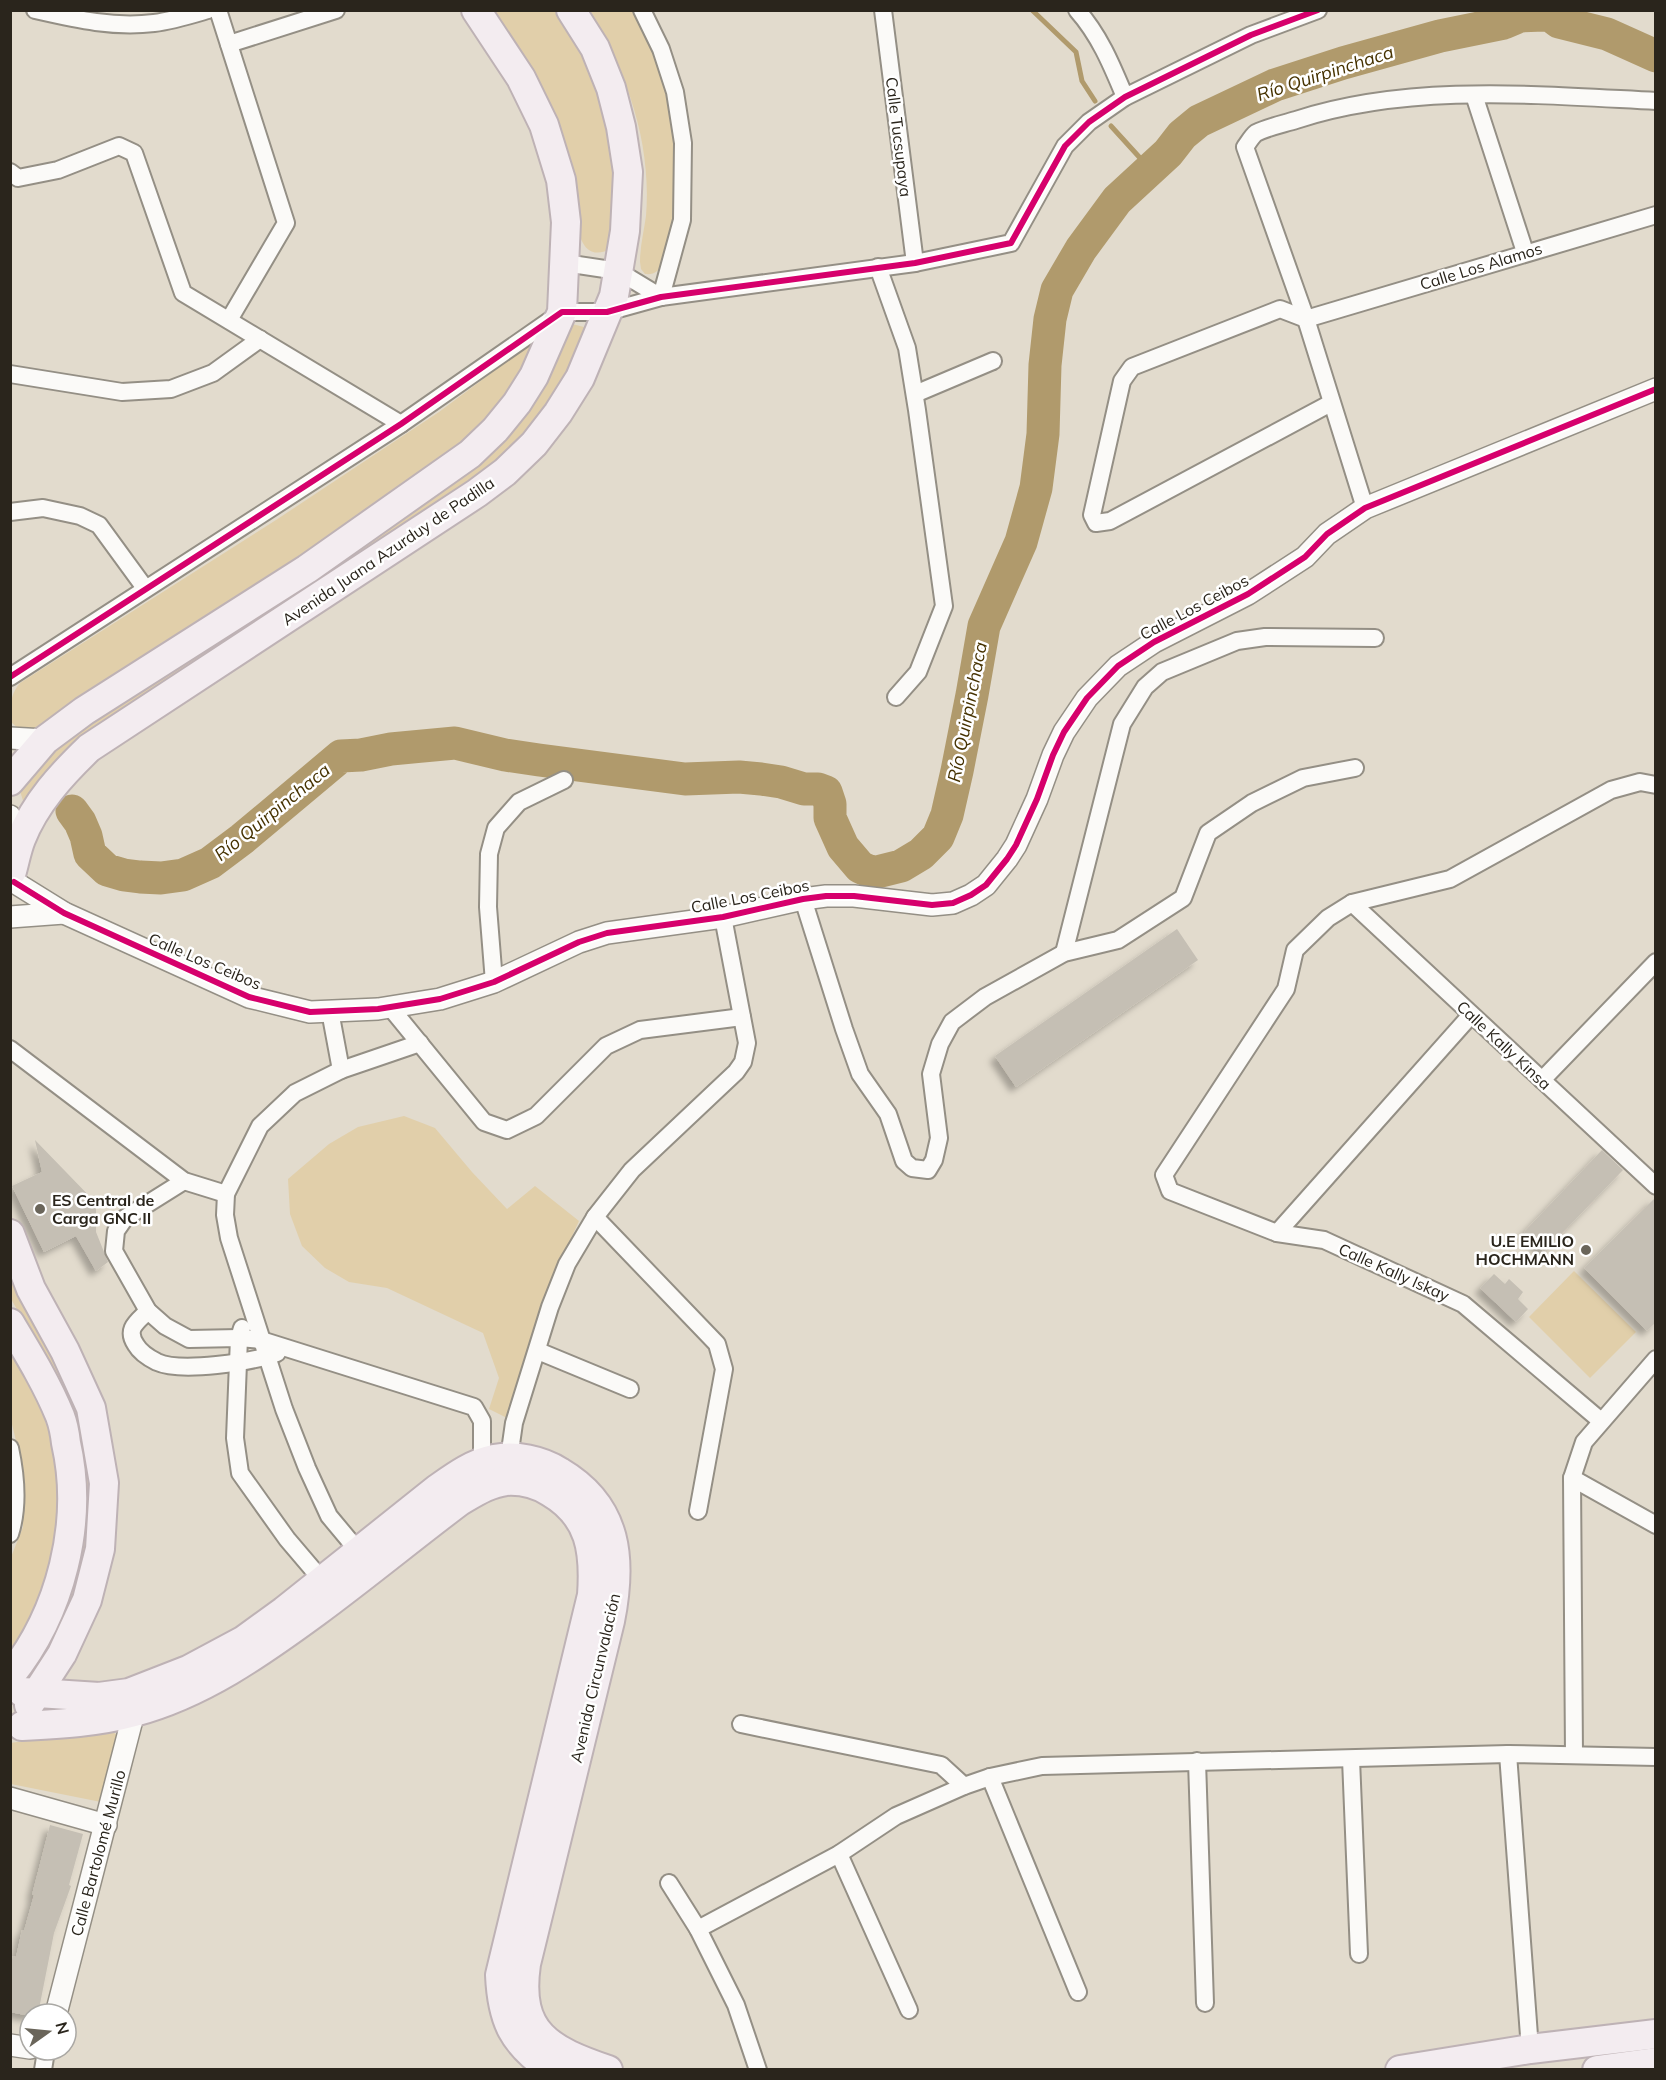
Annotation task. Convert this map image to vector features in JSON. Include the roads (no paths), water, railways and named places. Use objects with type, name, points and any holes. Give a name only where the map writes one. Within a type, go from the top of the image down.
[{"type":"highway","name":"Avenida Juana Azurduy de Padilla","points":[[10,781],[45,740],[84,711],[307,569],[470,454],[495,430],[517,403],[534,376],[562,312],[566,222],[561,180],[544,124],[521,78],[476,10]]},
{"type":"highway","name":"Avenida Juana Azurduy de Padilla","points":[[12,879],[16,827],[28,824],[48,792],[89,748],[468,500],[505,472],[534,444],[558,413],[580,378],[614,296],[625,231],[628,172],[621,127],[611,88],[595,48],[571,10]]},
{"type":"highway","points":[[10,1234],[31,1289],[65,1350],[91,1408],[104,1483],[100,1549],[87,1600],[71,1648],[70,1664],[76,1680],[84,1689],[99,1697]]},
{"type":"highway","points":[[10,1323],[61,1417],[71,1462],[72,1506],[68,1550],[52,1603],[36,1637],[20,1702]]},
{"type":"highway","name":"Avenida Circunvalación","points":[[366,1560],[437,1489],[463,1472],[496,1460],[529,1459],[551,1467],[586,1491],[604,1519],[615,1553],[616,1590],[526,1964],[523,1995],[527,2013],[540,2035],[555,2048],[578,2060],[609,2070]]},
{"type":"highway","name":"Avenida Circunvalación","points":[[20,1702],[61,1724],[108,1718],[329,1589],[366,1560],[488,1486],[506,1481],[526,1482],[544,1488],[563,1500],[582,1521],[587,1534],[594,1567],[592,1595],[500,1975],[507,2021],[518,2040],[533,2057],[552,2070]]},
{"type":"highway","points":[[20,1702],[62,1654],[87,1600]]},
{"type":"highway","name":"Avenida Circunvalación","points":[[20,1702],[65,1696],[99,1697],[132,1702]]},
{"type":"highway","points":[[1400,2070],[1530,2049],[1656,2034]]},
{"type":"highway","points":[[1605,2069],[1656,2062]]},
{"type":"street","points":[[35,10],[90,22],[126,25],[156,23],[208,10]]},
{"type":"street","points":[[219,10],[286,223],[229,320]]},
{"type":"street","points":[[229,44],[336,10]]},
{"type":"street","points":[[642,10],[661,49],[675,92],[684,143],[682,220],[661,297]]},
{"type":"street","name":"Calle Tucsupaya","points":[[883,10],[915,263]]},
{"type":"street","points":[[1077,10],[1089,24],[1108,57],[1125,98]]},
{"type":"street","points":[[10,677],[400,424],[562,312],[607,312],[661,297],[915,263],[1011,243],[1065,146],[1089,122],[1125,98],[1251,35],[1318,10]]},
{"type":"street","points":[[1365,508],[1306,319],[1245,147],[1254,134],[1328,109],[1399,99],[1536,94],[1656,101]]},
{"type":"street","points":[[1474,95],[1525,252]]},
{"type":"street","points":[[13,177],[58,170],[119,146],[134,153],[183,292],[400,424]]},
{"type":"street","name":"Calle Los Alamos","points":[[1306,319],[1656,214]]},
{"type":"street","points":[[565,263],[618,271],[661,297]]},
{"type":"street","points":[[878,267],[907,348],[944,606],[918,672],[896,697]]},
{"type":"street","points":[[1306,319],[1280,309],[1132,367],[1122,381],[1092,515],[1096,523],[1110,521],[1331,403]]},
{"type":"street","points":[[10,374],[122,392],[171,389],[213,373],[260,339]]},
{"type":"street","points":[[915,394],[993,361]]},
{"type":"street","name":"Calle Los Ceibos","points":[[12,879],[64,913],[249,997],[310,1012],[390,1007],[440,999],[494,982],[579,942],[607,933],[723,917],[803,899],[854,896],[932,905],[953,903],[979,890],[997,872],[1016,844],[1064,732],[1087,698],[1118,666],[1154,642],[1248,594],[1305,557],[1327,534],[1365,508],[1656,389]]},
{"type":"street","points":[[10,512],[43,508],[80,516],[99,525],[146,588]]},
{"type":"street","points":[[1064,953],[1122,724],[1145,687],[1162,672],[1236,641],[1265,637],[1375,638]]},
{"type":"street","points":[[10,738],[45,740]]},
{"type":"street","points":[[803,899],[860,1074],[888,1114],[903,1161],[912,1168],[928,1170],[934,1160],[939,1138],[931,1074],[940,1044],[952,1022],[985,997],[1064,953],[1118,940],[1183,898],[1208,834],[1252,803],[1303,778],[1355,768]]},
{"type":"street","points":[[494,982],[488,907],[489,854],[496,828],[519,802],[564,780]]},
{"type":"street","points":[[1352,903],[1450,879],[1611,790],[1640,782],[1656,785]]},
{"type":"street","name":"Calle Kally Kinsa","points":[[1352,903],[1656,1186]]},
{"type":"street","name":"Calle Kally Iskay","points":[[1352,903],[1328,918],[1295,950],[1287,989],[1164,1175],[1170,1191],[1277,1233],[1324,1240],[1463,1304],[1601,1421]]},
{"type":"street","name":"Calle Los Ceibos","points":[[10,917],[64,913]]},
{"type":"street","points":[[496,1460],[514,1423],[550,1307],[567,1264],[595,1217],[632,1170],[736,1072],[743,1062],[747,1043],[723,917]]},
{"type":"street","points":[[1542,1080],[1656,962]]},
{"type":"street","points":[[390,1007],[484,1122],[507,1130],[536,1116],[606,1046],[640,1030],[742,1017]]},
{"type":"street","points":[[330,1011],[342,1070]]},
{"type":"street","points":[[1277,1233],[1471,1014]]},
{"type":"street","points":[[366,1560],[329,1516],[284,1409],[229,1238],[225,1215],[226,1194],[260,1126],[295,1093],[342,1070],[420,1043]]},
{"type":"street","points":[[10,1049],[184,1181],[226,1194]]},
{"type":"street","points":[[184,1181],[125,1218],[116,1230],[114,1251],[148,1311],[165,1326],[189,1339],[239,1338],[264,1348],[288,1348],[474,1407],[482,1421],[496,1460]]},
{"type":"street","points":[[595,1217],[717,1344],[724,1369],[698,1511]]},
{"type":"street","points":[[250,1307],[239,1338],[237,1363],[235,1438],[240,1473],[287,1539],[329,1589]]},
{"type":"street","points":[[148,1311],[132,1326],[132,1340],[139,1351],[158,1363],[174,1366],[237,1363],[264,1348]]},
{"type":"street","points":[[538,1351],[630,1389]]},
{"type":"street","points":[[1574,1754],[1572,1478],[1584,1442],[1656,1359]]},
{"type":"street","points":[[10,1448],[15,1476],[15,1518],[10,1534]]},
{"type":"street","points":[[1572,1478],[1656,1525]]},
{"type":"street","name":"Calle Bartolomé Murillo","points":[[59,2002],[106,1825],[132,1702]]},
{"type":"street","points":[[741,1724],[941,1765],[964,1785]]},
{"type":"street","points":[[1508,1754],[1530,2049]]},
{"type":"street","points":[[698,1929],[839,1854],[896,1816],[964,1785],[1042,1766],[1508,1754],[1656,1757]]},
{"type":"street","points":[[1351,1759],[1359,1954]]},
{"type":"street","points":[[1197,1761],[1205,2003]]},
{"type":"street","points":[[990,1777],[1078,1992]]},
{"type":"street","points":[[10,1798],[106,1825]]},
{"type":"street","points":[[839,1854],[909,2010]]},
{"type":"street","points":[[669,1883],[698,1929],[736,2005],[758,2070]]},
{"type":"waterway","points":[[1032,10],[1076,52],[1082,81],[1095,101]]},
{"type":"waterway","name":"Río Quirpinchaca","points":[[72,811],[86,836],[90,854],[107,870],[140,877],[161,878],[183,875],[210,863],[242,839],[341,756],[455,743],[505,755],[685,779],[739,777],[781,782],[804,789],[818,789],[826,792],[830,804],[830,818],[843,847],[860,867],[873,873],[901,866],[921,854],[938,837],[947,815],[984,626],[1021,542],[1036,488],[1043,434],[1045,365],[1050,319],[1057,290],[1081,249],[1117,200],[1199,121],[1275,85],[1440,36],[1504,23],[1520,16],[1544,15],[1551,16],[1559,22],[1607,34],[1656,56]]},
{"type":"waterway","points":[[1111,126],[1151,170]]},
{"type":"place","name":"ES Central de Carga GNC II","points":[[40,1209]]},
{"type":"place","name":"U.E EMILIO HOCHMANN","points":[[1586,1250]]}]
